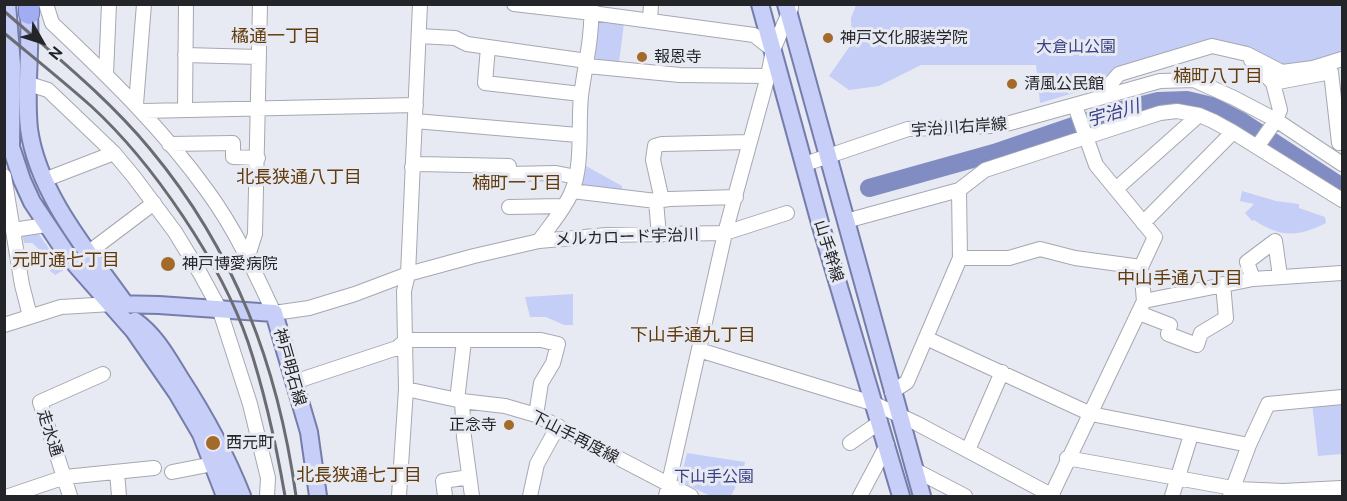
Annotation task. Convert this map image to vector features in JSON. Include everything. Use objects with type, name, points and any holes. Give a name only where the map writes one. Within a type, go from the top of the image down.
[{"type":"main road","points":[[7,4],[7,152],[46,225],[78,268],[147,331],[163,351],[197,403],[242,496]]},
{"type":"main road","name":"山手幹線","points":[[760,4],[820,223],[901,496]]},
{"type":"main road","points":[[31,7],[30,131],[35,157],[44,180],[60,211],[89,252],[134,331],[177,393],[201,434],[225,496]]},
{"type":"main road","name":"山手幹線","points":[[789,7],[829,163],[922,496]]},
{"type":"main road","name":"神戸明石線","points":[[119,304],[219,308],[274,313],[309,432],[318,496]]},
{"type":"street","points":[[106,75],[109,4]]},
{"type":"street","points":[[139,107],[144,4]]},
{"type":"street","points":[[184,109],[186,4]]},
{"type":"street","points":[[248,256],[255,234],[260,4]]},
{"type":"street","points":[[399,496],[406,389],[404,291],[408,274],[420,4]]},
{"type":"street","points":[[514,4],[591,9],[754,35],[773,50]]},
{"type":"street","points":[[650,20],[651,4]]},
{"type":"street","points":[[31,7],[50,19],[139,107],[209,192],[248,256],[274,313]]},
{"type":"street","points":[[667,491],[725,233],[773,50],[789,7]]},
{"type":"street","points":[[539,241],[563,206],[574,184],[579,157],[581,94],[587,64],[591,9]]},
{"type":"street","points":[[418,36],[455,38],[467,44],[587,64],[680,75],[768,76]]},
{"type":"street","points":[[1113,94],[1111,83],[1119,74],[1212,46],[1247,54],[1282,72],[1313,68],[1342,59]]},
{"type":"street","points":[[488,47],[485,83],[581,94]]},
{"type":"street","points":[[1247,54],[1273,83],[1280,110],[1258,145]]},
{"type":"street","points":[[185,56],[259,57]]},
{"type":"street","points":[[1273,83],[1331,72],[1341,143],[1329,143],[1317,147]]},
{"type":"street","name":"宇治川右岸線","points":[[806,169],[829,163],[908,129],[990,126],[1077,112],[1113,94],[1160,81],[1194,80],[1234,98],[1272,125],[1317,147],[1342,164]]},
{"type":"street","points":[[29,84],[48,90],[114,153],[175,232],[219,308],[250,404],[268,478],[267,496]]},
{"type":"street","points":[[139,107],[258,109],[416,105]]},
{"type":"street","points":[[846,219],[959,190],[985,170],[1084,135],[1160,113],[1177,111],[1199,116],[1258,145],[1342,200]]},
{"type":"street","points":[[699,350],[875,404],[968,450],[1051,496],[1067,458],[1091,414],[1142,307],[1141,267],[1155,237],[1096,165],[1077,112]]},
{"type":"street","points":[[1117,188],[1199,116]]},
{"type":"street","points":[[415,121],[578,135]]},
{"type":"street","points":[[1143,223],[1233,132]]},
{"type":"street","points":[[659,236],[659,201],[653,160],[655,146],[750,142]]},
{"type":"street","points":[[169,144],[233,143],[233,157],[258,158]]},
{"type":"street","points":[[44,180],[114,153]]},
{"type":"street","points":[[412,166],[419,164],[556,173],[574,184],[659,201],[736,197]]},
{"type":"street","points":[[4,176],[22,285],[30,316]]},
{"type":"street","points":[[892,392],[907,382],[960,258],[959,190]]},
{"type":"street","points":[[8,192],[32,202]]},
{"type":"street","points":[[89,252],[154,203]]},
{"type":"street","points":[[509,207],[563,206]]},
{"type":"street","name":"メルカロード宇治川","points":[[274,313],[309,308],[408,274],[539,241],[607,235],[659,236],[725,233],[787,213]]},
{"type":"street","points":[[13,230],[46,225]]},
{"type":"street","points":[[1253,279],[1247,262],[1275,242],[1280,276]]},
{"type":"street","points":[[960,258],[1009,258],[1040,249],[1075,258],[1141,267]]},
{"type":"street","points":[[1142,307],[1223,284],[1280,276],[1342,273]]},
{"type":"street","points":[[1310,274],[1310,280],[1342,282]]},
{"type":"street","points":[[1142,307],[1170,325],[1167,334],[1197,345],[1201,333],[1226,318],[1223,284]]},
{"type":"street","points":[[4,325],[61,308],[119,304]]},
{"type":"street","points":[[926,338],[1091,414],[1249,445]]},
{"type":"street","points":[[294,382],[397,348],[406,340],[541,340],[558,344],[553,363],[541,383],[536,415]]},
{"type":"street","points":[[464,341],[459,400],[472,496]]},
{"type":"street","points":[[968,450],[1002,372]]},
{"type":"street","name":"走水通","points":[[70,496],[40,402],[103,374]]},
{"type":"street","name":"下山手再度線","points":[[406,389],[459,400],[505,406],[536,415],[667,491],[692,496]]},
{"type":"street","points":[[1232,492],[1249,445],[1268,404],[1342,397]]},
{"type":"street","points":[[850,443],[880,422]]},
{"type":"street","points":[[530,496],[537,464],[558,426]]},
{"type":"street","points":[[1172,496],[1191,435]]},
{"type":"street","points":[[860,496],[886,445]]},
{"type":"street","points":[[1067,458],[1179,478],[1232,492],[1238,489],[1339,492]]},
{"type":"street","points":[[172,472],[213,464]]},
{"type":"street","points":[[9,496],[64,477],[154,468]]},
{"type":"street","points":[[915,470],[965,496]]},
{"type":"street","points":[[117,472],[119,496]]},
{"type":"street","points":[[445,496],[443,482],[469,477]]},
{"type":"green space","name":"大倉山公園","points":[[856,5],[1342,5],[1342,54],[1302,65],[1281,64],[1250,48],[1159,57],[1127,64],[1101,85],[1040,103],[1036,65],[921,65],[879,86],[849,90],[829,76],[852,43],[851,18]]},
{"type":"green space","points":[[597,20],[624,23],[619,63],[593,60]]},
{"type":"green space","points":[[586,166],[622,186],[622,194],[582,189],[580,183]]},
{"type":"green space","points":[[1242,191],[1276,201],[1299,204],[1299,208],[1325,217],[1326,223],[1298,233],[1281,233],[1273,230],[1252,221],[1245,213],[1254,204],[1240,201]]},
{"type":"green space","points":[[36,230],[64,270],[55,275],[49,270],[45,258],[38,249],[32,243],[24,243],[22,233]]},
{"type":"green space","points":[[573,294],[573,325],[564,325],[546,317],[530,317],[525,297]]},
{"type":"green space","points":[[1342,400],[1342,454],[1318,456],[1312,403]]},
{"type":"green space","name":"下山手公園","points":[[687,453],[745,462],[743,472],[731,496],[710,496],[680,481]]},
{"type":"waterway","name":"宇治川","points":[[869,188],[994,153],[1114,112],[1158,101],[1187,100],[1212,106],[1241,121],[1342,187]]},
{"type":"railway","points":[[4,11],[80,77],[133,130],[180,188],[206,228],[229,269],[264,356],[278,401],[296,496]]},
{"type":"railway","points":[[4,33],[91,106],[114,129],[161,185],[203,248],[221,280],[248,342],[270,419],[285,496]]},
{"type":"place","name":"神戸文化服装学院","points":[[828,38]]},
{"type":"place","name":"報恩寺","points":[[642,57]]},
{"type":"place","name":"清風公民館","points":[[1012,84]]},
{"type":"place","name":"神戸博愛病院","points":[[168,264]]},
{"type":"place","name":"正念寺","points":[[509,425]]},
{"type":"place","name":"西元町","points":[[213,443]]},
{"type":"district","name":"橘通一丁目","points":[[276,36]]},
{"type":"district","name":"楠町八丁目","points":[[1218,76]]},
{"type":"district","name":"北長狭通八丁目","points":[[299,177]]},
{"type":"district","name":"楠町一丁目","points":[[517,183]]},
{"type":"district","name":"元町通七丁目","points":[[66,260]]},
{"type":"district","name":"中山手通八丁目","points":[[1180,278]]},
{"type":"district","name":"下山手通九丁目","points":[[693,335]]},
{"type":"district","name":"北長狭通七丁目","points":[[359,475]]}]
